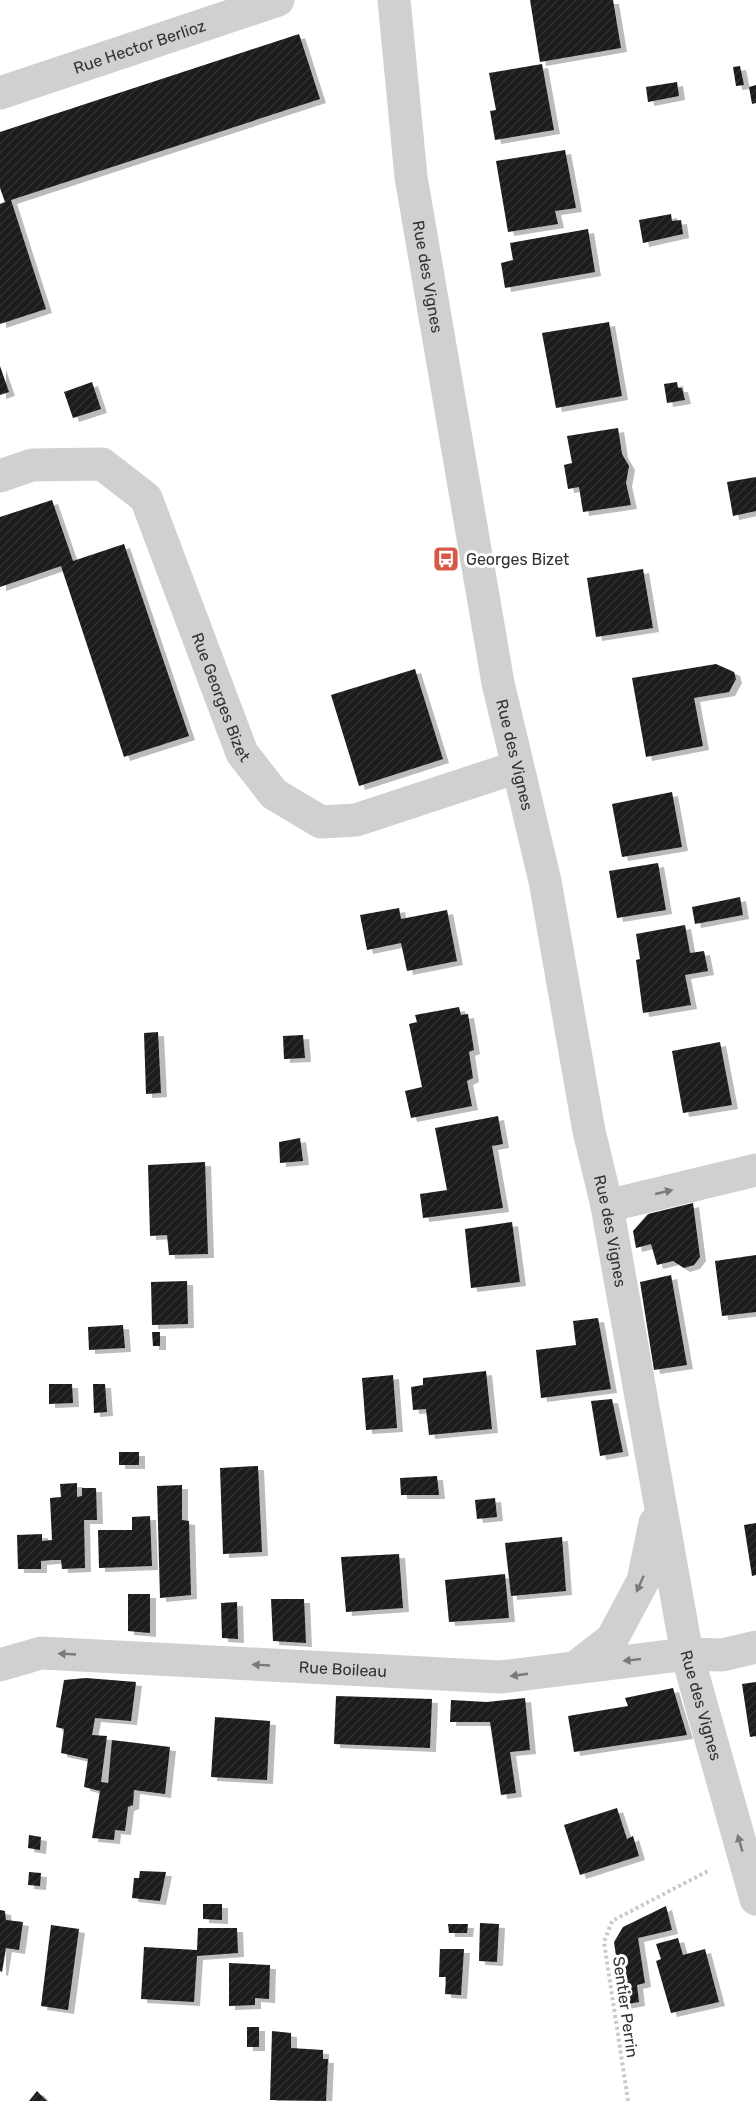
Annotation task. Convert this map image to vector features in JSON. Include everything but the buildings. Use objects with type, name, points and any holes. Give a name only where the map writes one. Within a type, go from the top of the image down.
[{"type":"street","name":"Rue Hector Berlioz","points":[[0,93],[278,0]]},
{"type":"street","name":"Rue des Vignes","points":[[394,0],[411,177],[498,683],[545,881],[589,1131],[607,1206],[687,1654],[756,1899]]},
{"type":"street","name":"Rue Georges Bizet","points":[[0,477],[32,465],[102,464],[146,498],[242,753],[274,794],[321,822],[356,820],[517,767]]},
{"type":"street","points":[[607,1206],[756,1170]]},
{"type":"street","name":"Rue des Vignes","points":[[577,1666],[612,1638],[643,1581],[659,1507]]},
{"type":"street","name":"Rue Boileau","points":[[0,1665],[41,1653],[500,1677],[687,1654],[722,1655],[756,1647]]},
{"type":"path","name":"Sentier Perrin","points":[[628,2101],[604,1942],[612,1921],[743,1853]]},
{"type":"place","name":"Georges Bizet","points":[[446,559]]}]
